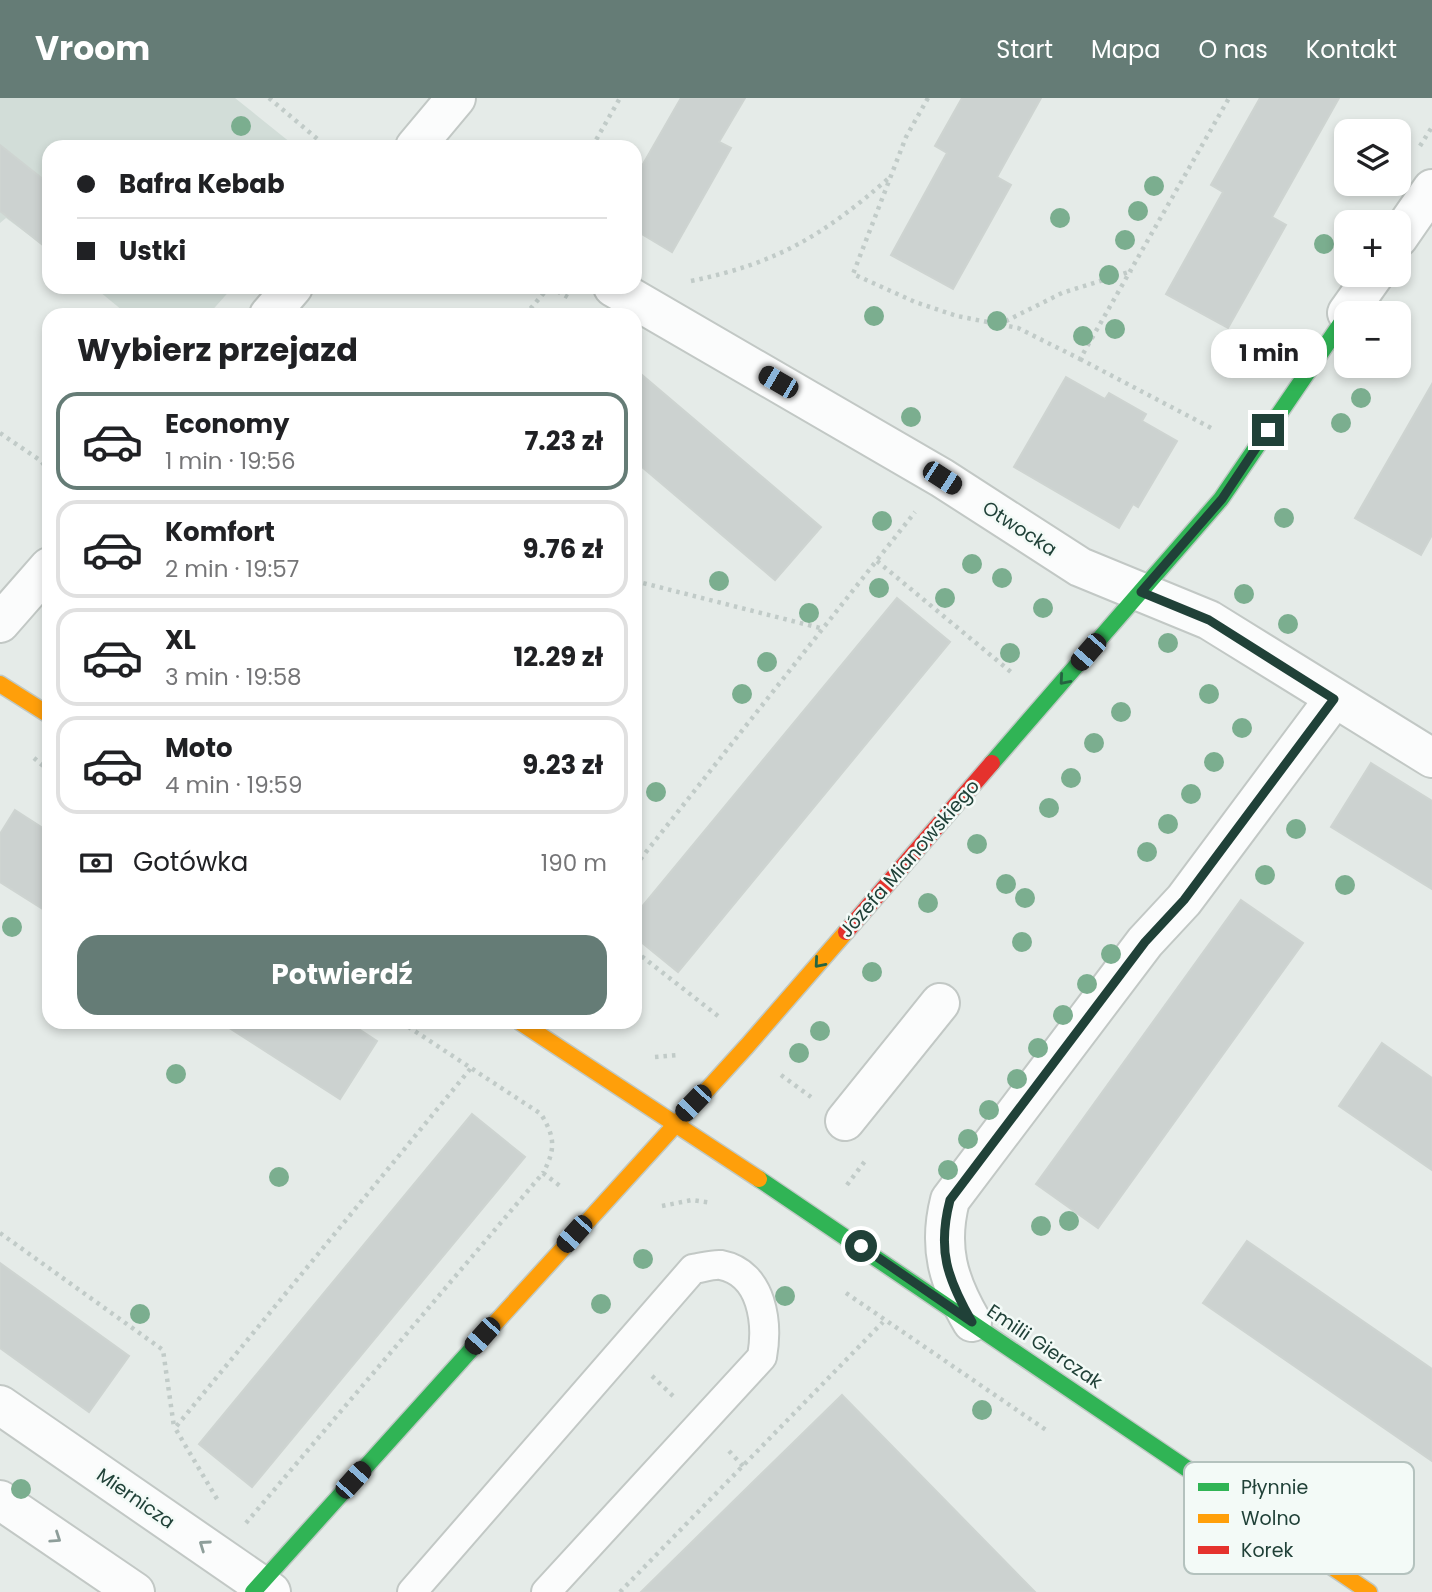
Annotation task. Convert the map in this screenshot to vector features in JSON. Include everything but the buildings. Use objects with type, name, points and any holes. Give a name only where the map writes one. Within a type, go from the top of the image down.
[{"type":"street","points":[[421,140],[456,98]]},
{"type":"street","points":[[1411,219],[1432,189]]},
{"type":"street","points":[[275,308],[287,294]]},
{"type":"street","name":"Otwocka","points":[[625,294],[942,478],[1080,567],[1209,620],[1432,758]]},
{"type":"street","name":"Józefa Mianowskiego","points":[[262,1589],[593,1213],[747,1046],[1222,499],[1334,333]]},
{"type":"street","points":[[0,623],[42,575]]},
{"type":"street","points":[[0,684],[42,711]]},
{"type":"street","points":[[972,1322],[953,1289],[944,1253],[943,1232],[950,1200],[1145,942],[1184,900],[1334,699]]},
{"type":"street","points":[[845,1121],[940,1003]]},
{"type":"street","name":"Emilii Gierczak","points":[[531,1029],[675,1122],[1184,1466]]},
{"type":"street","name":"Miernicza","points":[[0,1405],[230,1541],[262,1589]]},
{"type":"street","points":[[0,1500],[135,1592]]},
{"type":"street","name":"Emilii Gierczak","points":[[1343,1574],[1369,1592]]},
{"type":"lane","points":[[412,1592],[693,1269],[721,1265],[749,1280],[764,1315],[762,1357],[546,1592]]},
{"type":"path","points":[[270,98],[319,140]]},
{"type":"path","points":[[597,140],[620,98]]},
{"type":"path","points":[[928,98],[906,137],[853,274],[915,302],[1018,328],[1227,436]]},
{"type":"path","points":[[1080,359],[1229,98]]},
{"type":"path","points":[[687,282],[764,262],[807,242],[848,214],[891,176]]},
{"type":"path","points":[[998,325],[1062,293],[1132,271]]},
{"type":"path","points":[[530,308],[543,294]]},
{"type":"path","points":[[0,433],[42,462]]},
{"type":"path","points":[[642,857],[942,478]]},
{"type":"path","points":[[877,561],[1015,675]]},
{"type":"path","points":[[642,583],[824,629]]},
{"type":"path","points":[[642,957],[724,1021]]},
{"type":"path","points":[[230,1541],[544,1172],[554,1153],[553,1133],[541,1114],[412,1029]]},
{"type":"path","points":[[175,1428],[471,1068]]},
{"type":"path","points":[[544,1172],[593,1213]]},
{"type":"path","points":[[0,1233],[163,1350],[175,1428],[229,1518],[230,1541]]},
{"type":"path","points":[[620,1592],[883,1322]]},
{"type":"shaded area","points":[[0,98],[235,98],[287,140],[42,140],[42,245],[6,218],[0,223]]},
{"type":"shaded area","points":[[102,294],[227,294],[214,308],[120,308]]},
{"type":"traffic: fast","points":[[992,763],[1221,499],[1334,334]]},
{"type":"traffic: fast","points":[[759,1179],[1184,1467]]},
{"type":"traffic: fast","points":[[253,1592],[488,1331]]},
{"type":"traffic: slow","points":[[0,684],[42,711]]},
{"type":"traffic: slow","points":[[488,1331],[747,1046],[846,932]]},
{"type":"traffic: slow","points":[[531,1029],[759,1179]]},
{"type":"traffic: slow","points":[[1342,1574],[1369,1592]]},
{"type":"traffic: jam","points":[[846,932],[992,763]]},
{"type":"route","points":[[861,1246],[972,1322],[953,1289],[944,1253],[943,1232],[950,1200],[1145,942],[1184,900],[1334,699],[1209,620],[1141,592],[1222,499],[1268,430]]}]
